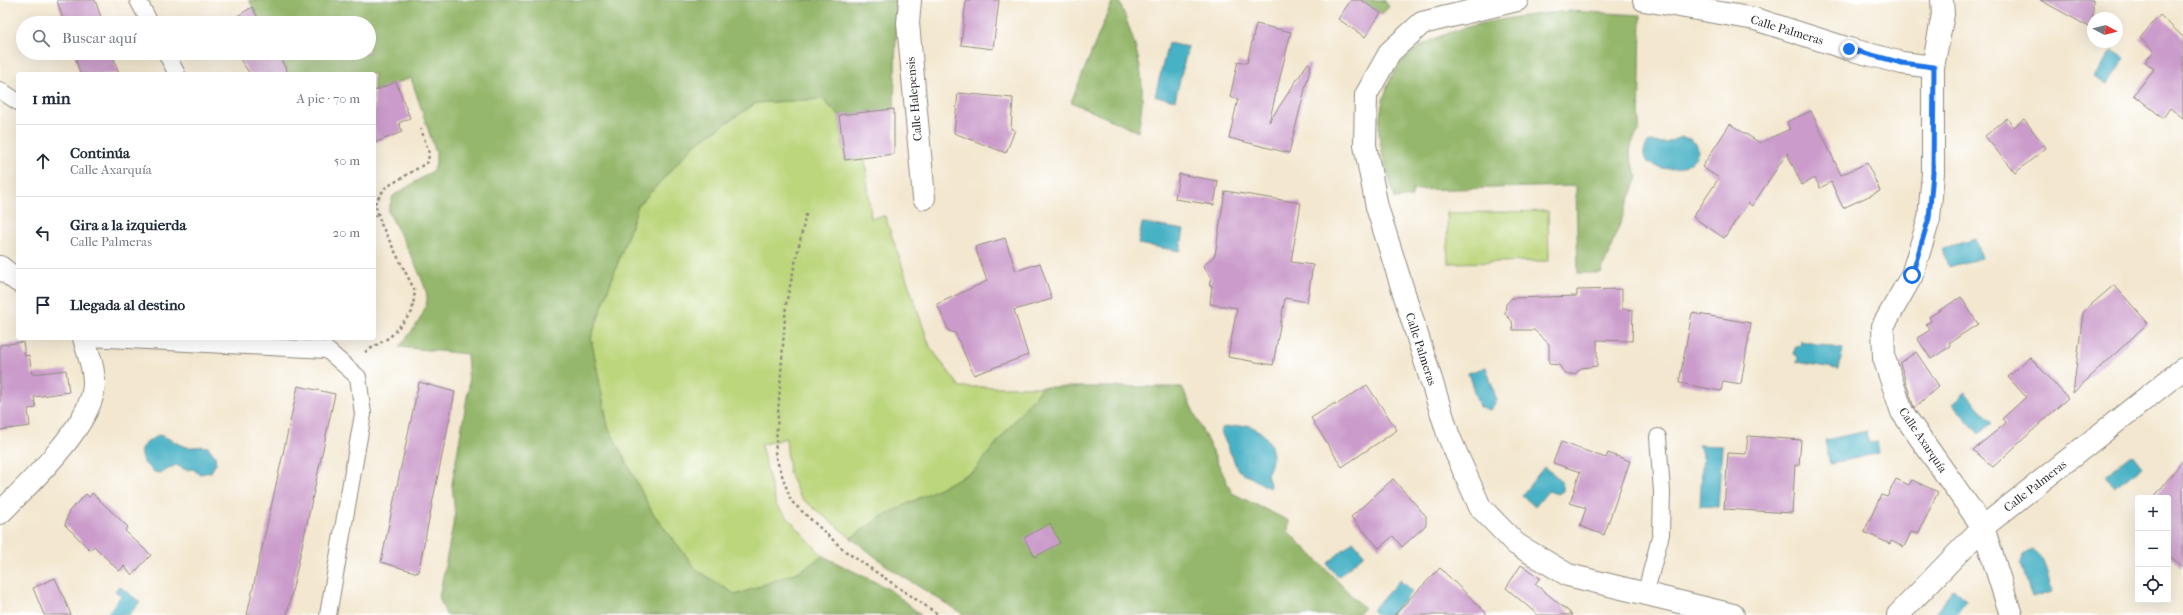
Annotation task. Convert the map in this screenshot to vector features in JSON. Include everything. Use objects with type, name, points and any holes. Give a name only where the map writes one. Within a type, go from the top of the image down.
[{"type":"street","name":"Calle Halepensis","points":[[910,0],[908,23],[924,198]]},
{"type":"street","name":"Calle Palmeras","points":[[1516,0],[1422,23],[1390,52],[1366,95],[1365,145],[1377,206],[1449,437],[1480,507],[1516,544],[1568,575],[1645,595],[1733,615]]},
{"type":"street","name":"Calle Palmeras","points":[[1644,0],[1755,19],[1849,49],[1902,63],[1934,67]]},
{"type":"street","points":[[1934,67],[1943,14],[1942,0]]},
{"type":"street","name":"Calle Axarquía","points":[[1934,67],[1933,173],[1929,218],[1912,275],[1883,326],[1884,358],[1902,412],[1983,527],[2011,615]]},
{"type":"street","points":[[0,267],[16,279]]},
{"type":"street","points":[[0,513],[34,479],[82,421],[94,392],[92,371],[84,340]]},
{"type":"street","name":"Calle Palmeras","points":[[1898,615],[1983,527],[2183,369]]},
{"type":"lane","points":[[138,0],[146,16]]},
{"type":"lane","points":[[169,60],[175,72]]},
{"type":"lane","points":[[0,90],[16,101]]},
{"type":"lane","points":[[128,340],[327,350],[358,377],[363,414],[328,615]]},
{"type":"lane","points":[[1645,595],[1661,534],[1662,492],[1658,437]]},
{"type":"path","points":[[376,202],[385,188],[428,162],[429,153],[420,129]]},
{"type":"path","points":[[345,366],[390,337],[412,312],[415,291],[376,206]]},
{"type":"path","points":[[806,214],[786,304],[775,455],[791,501],[845,551],[939,615]]},
{"type":"green space","points":[[249,0],[897,0],[894,109],[839,115],[822,99],[756,103],[695,144],[638,206],[591,338],[608,427],[652,512],[697,570],[736,595],[800,571],[823,556],[889,589],[921,615],[446,615],[439,597],[455,515],[452,484],[469,386],[467,354],[399,347],[420,320],[427,300],[418,270],[388,211],[393,196],[431,172],[436,165],[436,153],[411,78],[376,90],[376,72],[288,72],[281,60],[376,60],[376,16],[257,16]]},
{"type":"green space","points":[[1113,0],[1119,0],[1136,49],[1142,79],[1141,113],[1138,132],[1071,102]]},
{"type":"green space","points":[[1361,0],[1384,0],[1389,7],[1382,14]]},
{"type":"green space","points":[[1570,11],[1641,15],[1639,131],[1632,143],[1630,154],[1638,177],[1601,273],[1578,273],[1576,186],[1413,190],[1412,197],[1395,199],[1380,144],[1379,127],[1382,106],[1388,85],[1394,72],[1408,56],[1426,43],[1449,33],[1474,25],[1525,16]]},
{"type":"green space","points":[[822,99],[839,115],[845,160],[865,157],[871,218],[885,216],[930,347],[960,387],[1042,387],[974,471],[881,517],[851,538],[800,497],[789,473],[786,438],[761,445],[776,505],[823,556],[800,571],[736,595],[697,570],[652,512],[608,427],[591,338],[638,206],[695,144],[756,103]]},
{"type":"green space","points":[[1548,211],[1549,261],[1448,263],[1447,213]]},
{"type":"green space","points":[[1042,387],[1182,387],[1232,493],[1289,521],[1288,531],[1364,608],[1357,615],[964,615],[891,569],[851,538],[881,517],[974,471]]},
{"type":"water","points":[[1168,43],[1188,47],[1175,100],[1155,96]]},
{"type":"water","points":[[2112,50],[2125,58],[2107,85],[2094,77]]},
{"type":"water","points":[[1682,137],[1693,141],[1698,147],[1697,154],[1692,161],[1684,166],[1673,169],[1660,167],[1646,161],[1644,151],[1649,142],[1666,143]]},
{"type":"water","points":[[1142,223],[1184,230],[1180,251],[1138,244]]},
{"type":"water","points":[[1976,239],[1982,258],[1948,267],[1943,248]]},
{"type":"water","points":[[1801,341],[1843,349],[1839,369],[1797,362],[1798,357],[1794,354],[1795,348],[1800,345]]},
{"type":"water","points":[[1486,367],[1497,401],[1490,410],[1479,407],[1468,373]]},
{"type":"water","points":[[1965,392],[1992,423],[1979,434],[1952,403]]},
{"type":"water","points":[[1248,425],[1262,434],[1271,445],[1271,466],[1267,474],[1270,485],[1269,488],[1238,470],[1221,432],[1221,428]]},
{"type":"water","points":[[1867,431],[1869,443],[1877,442],[1879,453],[1830,464],[1825,440]]},
{"type":"water","points":[[158,435],[187,447],[208,447],[215,456],[216,463],[211,472],[199,474],[193,469],[186,470],[176,465],[161,473],[154,472],[145,464],[141,452],[144,445]]},
{"type":"water","points":[[1698,445],[1722,446],[1718,507],[1700,506],[1703,453]]},
{"type":"water","points":[[2132,454],[2142,467],[2114,488],[2105,475]]},
{"type":"water","points":[[1544,467],[1560,480],[1563,491],[1558,494],[1548,491],[1535,507],[1522,495]]},
{"type":"water","points":[[1353,541],[1364,554],[1338,577],[1327,564]]},
{"type":"water","points":[[2031,550],[2036,552],[2043,561],[2052,592],[2032,598],[2021,564],[2023,554]]},
{"type":"water","points":[[1400,580],[1412,592],[1390,615],[1377,615],[1372,610]]},
{"type":"water","points":[[119,586],[140,602],[129,615],[109,615],[107,614],[121,596],[115,591]]},
{"type":"water","points":[[1953,589],[1967,600],[1956,615],[1934,615]]},
{"type":"building","points":[[57,0],[95,0],[101,16],[62,16]]},
{"type":"building","points":[[966,0],[999,0],[993,49],[961,45]]},
{"type":"building","points":[[1351,0],[1361,0],[1381,13],[1365,37],[1338,19]]},
{"type":"building","points":[[2040,0],[2093,0],[2093,12],[2087,12],[2087,26]]},
{"type":"building","points":[[252,7],[257,16],[237,16]]},
{"type":"building","points":[[2160,15],[2183,37],[2183,118],[2170,108],[2163,118],[2134,95],[2154,69],[2145,62],[2154,51],[2140,38]]},
{"type":"building","points":[[1256,24],[1291,32],[1269,122],[1308,63],[1311,65],[1289,153],[1229,138],[1238,99],[1230,97],[1238,61],[1247,63]]},
{"type":"building","points":[[76,60],[114,60],[118,72],[79,72]]},
{"type":"building","points":[[241,60],[281,60],[288,72],[249,72]]},
{"type":"building","points":[[396,82],[410,118],[399,123],[402,132],[376,142],[376,90]]},
{"type":"building","points":[[958,93],[1013,98],[1011,129],[1015,130],[1006,153],[954,133]]},
{"type":"building","points":[[894,109],[894,154],[845,160],[839,115]]},
{"type":"building","points":[[1811,111],[1841,175],[1867,163],[1880,191],[1843,208],[1831,182],[1820,188],[1815,178],[1802,185],[1787,153],[1752,206],[1748,203],[1724,238],[1693,217],[1719,178],[1702,167],[1730,124],[1760,143],[1790,129],[1787,122]]},
{"type":"building","points":[[2007,118],[2014,127],[2024,119],[2046,148],[2015,173],[1985,136]]},
{"type":"building","points":[[1179,174],[1218,181],[1214,205],[1175,199]]},
{"type":"building","points":[[1225,191],[1301,203],[1291,262],[1313,265],[1307,302],[1285,298],[1273,365],[1228,357],[1237,308],[1210,304],[1212,286],[1209,285],[1211,278],[1203,266],[1215,255]]},
{"type":"building","points":[[1005,238],[1016,271],[1040,263],[1052,299],[1014,310],[1028,355],[974,375],[955,333],[949,331],[937,304],[987,281],[975,247]]},
{"type":"building","points":[[2114,285],[2148,323],[2073,393],[2083,313]]},
{"type":"building","points":[[1622,289],[1622,309],[1633,310],[1632,341],[1597,340],[1597,366],[1581,368],[1575,374],[1565,374],[1559,365],[1549,364],[1549,344],[1534,330],[1513,330],[1512,321],[1505,314],[1506,304],[1512,298],[1577,296],[1577,290]]},
{"type":"building","points":[[1961,297],[1978,324],[1949,343],[1951,346],[1931,359],[1917,338],[1930,330],[1926,324],[1931,321],[1929,317]]},
{"type":"building","points":[[1692,313],[1751,323],[1741,384],[1723,381],[1721,391],[1679,383]]},
{"type":"building","points":[[23,342],[25,356],[29,355],[32,374],[66,370],[69,392],[34,397],[36,408],[28,409],[30,426],[0,430],[0,345]]},
{"type":"building","points":[[1916,352],[1939,386],[1914,408],[1900,363]]},
{"type":"building","points":[[2030,357],[2068,398],[1993,467],[1973,450],[2006,423],[2002,419],[2026,397],[2008,377]]},
{"type":"building","points":[[419,382],[455,392],[418,573],[381,562]]},
{"type":"building","points":[[1367,385],[1397,430],[1342,467],[1311,418],[1335,403],[1336,405]]},
{"type":"building","points":[[298,386],[335,394],[287,615],[247,615]]},
{"type":"building","points":[[1748,436],[1801,440],[1799,466],[1795,465],[1792,513],[1724,509],[1728,453],[1746,454]]},
{"type":"building","points":[[1561,442],[1606,458],[1608,453],[1630,461],[1604,535],[1580,526],[1586,508],[1570,503],[1580,472],[1553,463]]},
{"type":"building","points":[[2183,460],[2183,567],[2171,557],[2171,495],[2156,495]]},
{"type":"building","points":[[1393,479],[1426,516],[1426,525],[1402,547],[1393,536],[1379,548],[1351,517]]},
{"type":"building","points":[[1896,479],[1909,485],[1912,480],[1938,492],[1918,534],[1911,532],[1904,547],[1891,541],[1890,544],[1864,532],[1881,495],[1887,497]]},
{"type":"building","points":[[92,493],[128,527],[125,531],[151,555],[132,575],[124,566],[119,571],[94,546],[90,550],[65,525],[69,511],[86,494],[89,497]]},
{"type":"building","points":[[1050,523],[1060,543],[1035,557],[1024,538]]},
{"type":"building","points":[[1521,565],[1540,578],[1535,584],[1573,615],[1538,615],[1506,588]]},
{"type":"building","points":[[1440,568],[1488,615],[1394,615]]},
{"type":"building","points":[[55,578],[71,615],[44,615],[33,588]]},
{"type":"route","points":[[1849,49],[1902,63],[1934,67],[1933,173],[1929,218],[1912,275]]}]
